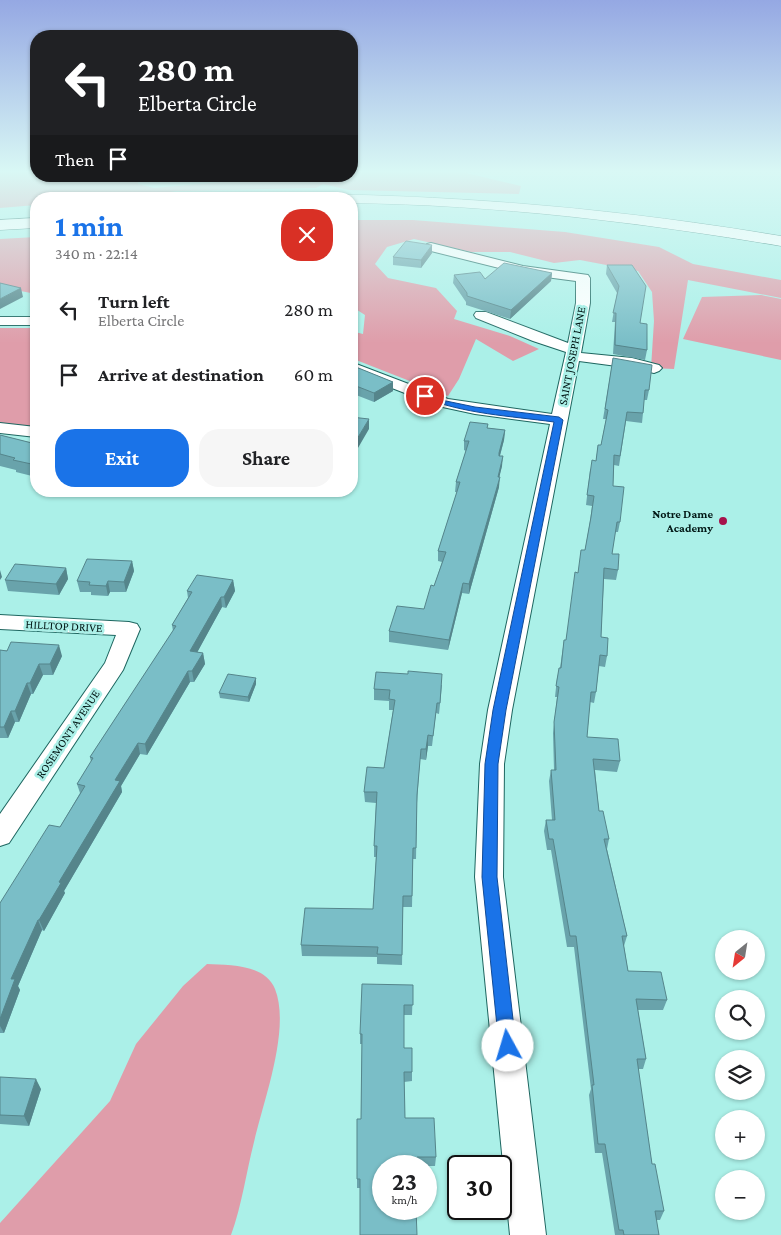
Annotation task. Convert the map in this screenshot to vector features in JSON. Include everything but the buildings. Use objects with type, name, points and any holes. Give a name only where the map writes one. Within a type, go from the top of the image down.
[{"type":"highway","points":[[617,228],[781,254]]},
{"type":"highway","points":[[701,228],[781,241]]},
{"type":"street","name":"SAINT JOSEPH LANE","points":[[431,247],[523,270],[582,278],[583,303],[500,710],[492,764],[490,877],[528,1235]]},
{"type":"street","points":[[482,315],[572,352],[654,368]]},
{"type":"street","points":[[0,321],[30,321]]},
{"type":"street","points":[[358,370],[444,403],[559,420]]},
{"type":"street","points":[[0,428],[30,431]]},
{"type":"street","name":"HILLTOP DRIVE","points":[[0,622],[129,629]]},
{"type":"street","name":"ROSEMONT AVENUE","points":[[0,835],[115,665],[129,629]]},
{"type":"shaded area","points":[[358,228],[510,228],[565,232],[659,247],[693,264],[781,280],[781,298],[688,280],[674,369],[651,368],[654,321],[652,292],[638,271],[580,260],[554,263],[510,252],[471,252],[414,239],[387,247],[375,264],[388,278],[436,288],[457,311],[454,319],[510,336],[539,349],[513,361],[476,339],[459,379],[448,396],[358,361],[358,333],[363,334],[365,315],[358,310]]},
{"type":"shaded area","points":[[30,237],[30,293],[0,287],[0,239]]},
{"type":"shaded area","points":[[761,295],[781,299],[781,360],[683,339],[702,297]]},
{"type":"shaded area","points":[[0,328],[30,328],[30,427],[0,424]]},
{"type":"shaded area","points":[[207,964],[236,966],[255,970],[270,981],[275,989],[279,1005],[280,1024],[274,1066],[231,1235],[0,1235],[0,1223],[110,1101],[136,1044],[183,986]]},
{"type":"place","name":"Notre Dame Academy","points":[[723,521]]},
{"type":"route","points":[[425,396],[444,403],[475,409],[559,420],[500,710],[492,764],[490,877],[508,1046]]}]
